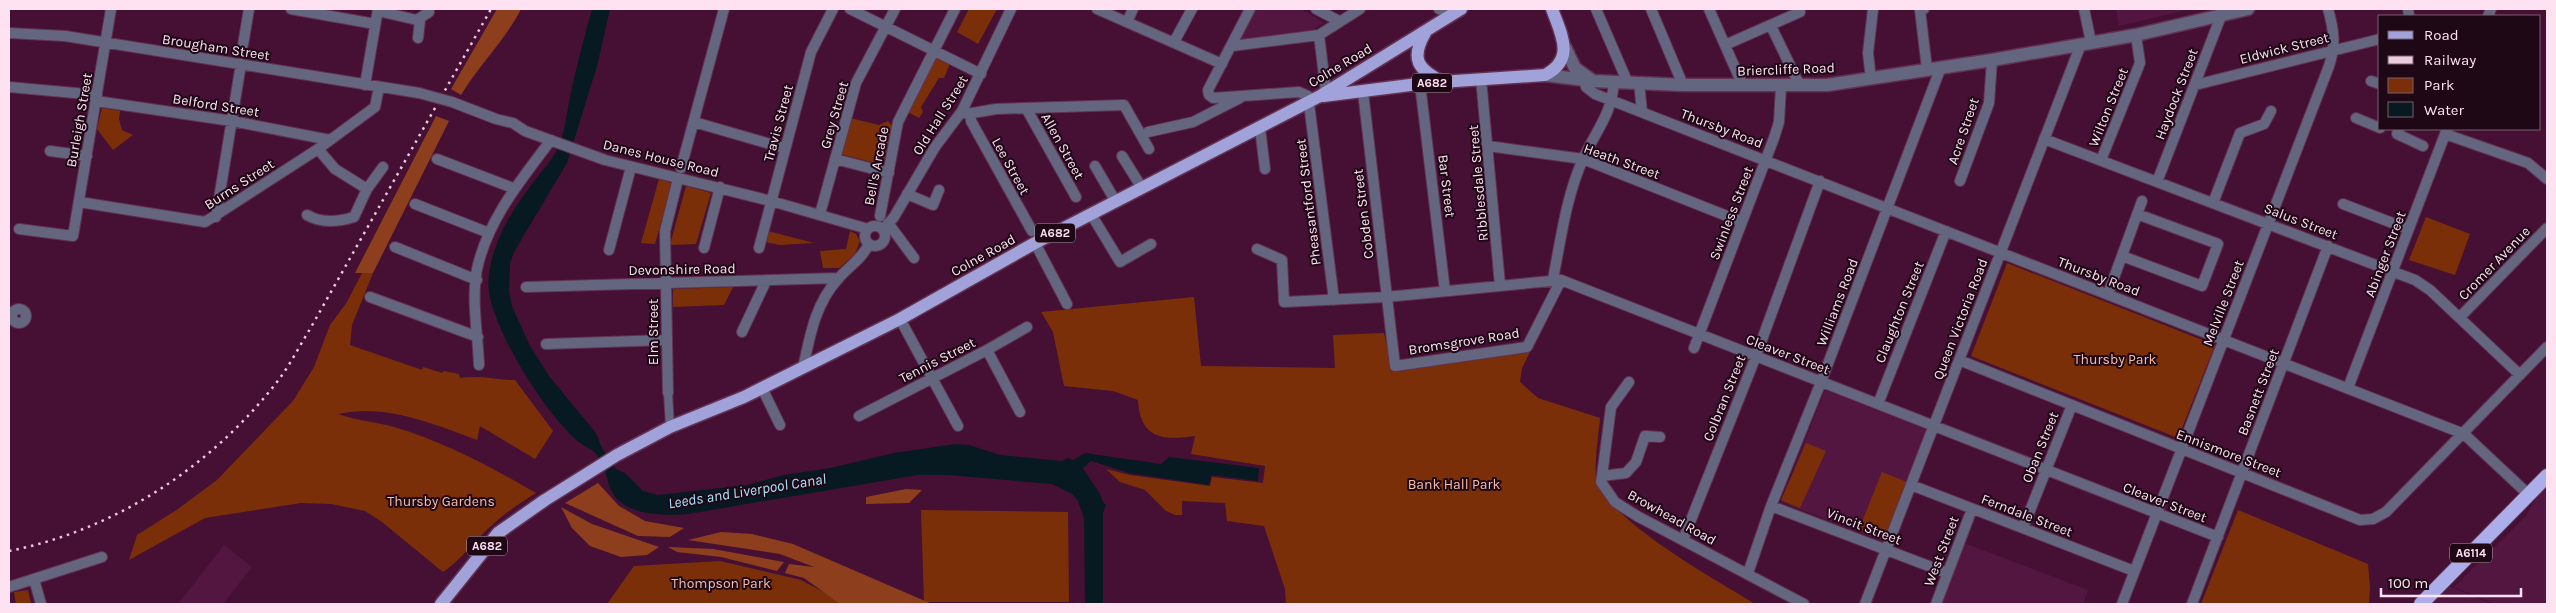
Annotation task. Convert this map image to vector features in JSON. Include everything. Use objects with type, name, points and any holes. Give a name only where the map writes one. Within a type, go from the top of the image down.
[{"type":"highway","name":"A6114","points":[[2421,604],[2547,476]]},
{"type":"main road","points":[[1545,75],[1559,65],[1565,47],[1552,9]]},
{"type":"main road","name":"Colne Road","points":[[441,604],[498,533],[549,497],[617,455],[670,427],[762,388],[900,319],[1034,237],[1116,202],[1318,96],[1456,11]]},
{"type":"main road","name":"A682","points":[[1427,30],[1418,45],[1418,64],[1426,73],[1443,82]]},
{"type":"main road","name":"Briercliffe Road","points":[[1318,96],[1420,84],[1545,75]]},
{"type":"street","name":"Burleigh Street","points":[[19,229],[73,236],[88,156],[111,9]]},
{"type":"street","points":[[243,45],[250,9]]},
{"type":"street","points":[[291,9],[375,24]]},
{"type":"street","points":[[681,168],[724,9]]},
{"type":"street","name":"Travis Street","points":[[759,248],[811,52],[833,9]]},
{"type":"street","points":[[850,9],[981,74]]},
{"type":"street","name":"Grey Street","points":[[820,214],[856,83],[895,9]]},
{"type":"street","name":"Bell's Arcade","points":[[880,216],[898,122],[955,9]]},
{"type":"street","name":"Old Hall Street","points":[[886,227],[935,147],[966,112],[1011,9]]},
{"type":"street","points":[[1097,9],[1222,64]]},
{"type":"street","points":[[1126,22],[1133,9]]},
{"type":"street","points":[[1174,42],[1192,9]]},
{"type":"street","points":[[1250,9],[1208,90],[1209,95],[1213,98],[1299,92],[1318,96]]},
{"type":"street","points":[[1316,9],[1339,21]]},
{"type":"street","points":[[1232,46],[1319,35],[1360,9]]},
{"type":"street","points":[[1439,9],[1456,11]]},
{"type":"street","points":[[1597,9],[1633,82],[1642,112]]},
{"type":"street","points":[[1650,9],[1684,85]]},
{"type":"street","points":[[1710,9],[1743,86]]},
{"type":"street","points":[[1871,79],[1868,53],[1873,9]]},
{"type":"street","points":[[1924,9],[1920,10],[1927,69]]},
{"type":"street","points":[[2084,9],[2086,43]]},
{"type":"street","name":"Briercliffe Road","points":[[1545,75],[1589,80],[1684,85],[1827,85],[1992,60],[2136,34],[2248,9]]},
{"type":"street","name":"Melville Street","points":[[2122,604],[2183,450],[2334,50],[2334,35],[2328,9]]},
{"type":"street","points":[[365,85],[378,10],[420,20]]},
{"type":"street","points":[[418,38],[420,20],[429,12]]},
{"type":"street","points":[[1725,46],[1800,12]]},
{"type":"street","name":"Haydock Street","points":[[2157,182],[2221,16]]},
{"type":"street","points":[[1771,26],[1800,86]]},
{"type":"street","name":"Brougham Street","points":[[9,33],[65,36],[365,85],[419,92],[452,102]]},
{"type":"street","name":"Wilton Street","points":[[2101,160],[2140,63],[2136,34]]},
{"type":"street","name":"Pheasantford Street","points":[[1319,35],[1318,96],[1334,300]]},
{"type":"street","name":"Eldwick Street","points":[[2195,84],[2378,39]]},
{"type":"street","name":"Queen Victoria Road","points":[[1866,604],[2044,139],[2086,43]]},
{"type":"street","points":[[1565,47],[1575,68],[1589,80]]},
{"type":"street","name":"Acre Street","points":[[1960,181],[1989,103],[1992,60]]},
{"type":"street","points":[[216,217],[240,64]]},
{"type":"street","name":"Williams Road","points":[[1748,573],[1771,506],[1822,382],[1940,67]]},
{"type":"street","name":"Ribblesdale Street","points":[[1482,79],[1500,285]]},
{"type":"street","name":"Thursby Road","points":[[1589,80],[1586,86],[1595,94],[1612,101],[1766,159],[1820,182],[2464,434],[2529,494]]},
{"type":"street","points":[[1557,279],[1571,193],[1583,159],[1612,101],[1614,81]]},
{"type":"street","name":"Bar Street","points":[[1420,84],[1445,291]]},
{"type":"street","name":"Swinless Street","points":[[1694,348],[1779,122],[1781,86]]},
{"type":"street","name":"Burns Street","points":[[79,202],[200,222],[216,217],[318,149],[375,107],[379,87]]},
{"type":"street","name":"Belford Street","points":[[9,88],[97,98],[330,140]]},
{"type":"street","name":"Cobden Street","points":[[1362,92],[1390,333]]},
{"type":"street","points":[[1148,132],[1194,122],[1242,96]]},
{"type":"street","name":"Danes House Road","points":[[452,102],[496,119],[513,122],[525,131],[631,167],[771,201],[868,228]]},
{"type":"street","points":[[966,112],[1026,108],[1124,106],[1149,149]]},
{"type":"street","name":"Allen Street","points":[[1026,108],[1076,197]]},
{"type":"street","points":[[2213,203],[2239,135],[2244,130],[2264,124],[2271,111]]},
{"type":"street","name":"Lee Street","points":[[966,112],[1034,237],[1067,304]]},
{"type":"street","points":[[2356,118],[2378,127]]},
{"type":"street","points":[[694,122],[784,148]]},
{"type":"street","points":[[1260,128],[1265,169]]},
{"type":"street","points":[[2446,131],[2528,163],[2547,179]]},
{"type":"street","name":"Abinger Street","points":[[2348,388],[2446,131]]},
{"type":"street","points":[[2398,132],[2423,146]]},
{"type":"street","name":"Salus Street","points":[[2044,139],[2393,271],[2430,290],[2520,375]]},
{"type":"street","points":[[479,365],[477,270],[489,233],[513,188],[553,141]]},
{"type":"street","name":"Heath Street","points":[[1488,146],[1583,159],[1742,222]]},
{"type":"street","points":[[318,149],[335,170],[367,189]]},
{"type":"street","points":[[50,151],[88,156]]},
{"type":"street","points":[[1122,156],[1142,188]]},
{"type":"street","points":[[437,159],[513,188]]},
{"type":"street","points":[[835,159],[889,172]]},
{"type":"street","points":[[1095,166],[1116,202]]},
{"type":"street","points":[[307,215],[314,219],[339,222],[354,217],[367,189],[383,167]]},
{"type":"street","points":[[609,250],[631,167]]},
{"type":"street","name":"Elm Street","points":[[670,427],[664,231],[678,179]]},
{"type":"street","name":"Colbran Street","points":[[1683,540],[1756,356],[1820,182]]},
{"type":"street","points":[[704,248],[720,188]]},
{"type":"street","points":[[907,194],[933,205],[939,190]]},
{"type":"street","points":[[2108,294],[2142,200]]},
{"type":"street","points":[[415,204],[489,233]]},
{"type":"street","points":[[2343,204],[2408,229]]},
{"type":"street","points":[[1091,214],[1120,262],[1151,244]]},
{"type":"street","points":[[2122,256],[2202,286],[2218,244],[2137,214]]},
{"type":"street","points":[[869,244],[865,238],[868,228],[874,226],[886,227],[914,258]]},
{"type":"street","points":[[869,244],[881,244],[886,227]]},
{"type":"street","name":"Cromer Avenue","points":[[2460,317],[2547,228]]},
{"type":"street","name":"Claughton Street","points":[[1878,404],[1946,231]]},
{"type":"street","points":[[803,368],[816,316],[822,301],[838,278],[863,257],[869,244]]},
{"type":"street","name":"Basnett Street","points":[[2192,604],[2328,246]]},
{"type":"street","points":[[395,247],[477,280]]},
{"type":"street","name":"Cleaver Street","points":[[1257,249],[1282,260],[1284,302],[1386,297],[1557,279],[2218,537]]},
{"type":"street","name":"Devonshire Road","points":[[526,287],[838,278]]},
{"type":"street","name":"Bromsgrove Road","points":[[1390,333],[1395,366],[1526,347],[1557,279]]},
{"type":"street","points":[[742,332],[766,281]]},
{"type":"street","points":[[370,297],[478,337]]},
{"type":"street","points":[[900,319],[958,426]]},
{"type":"street","name":"Tennis Street","points":[[859,416],[987,350],[1027,327]]},
{"type":"street","points":[[546,344],[666,340]]},
{"type":"street","name":"Ennismore Street","points":[[1959,360],[2360,520],[2374,519],[2386,512],[2547,347]]},
{"type":"street","points":[[987,350],[1020,412]]},
{"type":"street","points":[[1629,382],[1610,407],[1602,476],[1626,474],[1636,462],[1645,436],[1660,437]]},
{"type":"street","points":[[762,388],[780,425]]},
{"type":"street","name":"Oban Street","points":[[2023,528],[2072,405]]},
{"type":"street","name":"Browhead Road","points":[[1602,476],[1601,482],[1615,502],[1804,604]]},
{"type":"street","name":"Ferndale Street","points":[[1911,485],[2134,571]]},
{"type":"street","name":"Vincit Street","points":[[1771,506],[1947,573]]},
{"type":"street","name":"West Street","points":[[1936,604],[1972,508]]},
{"type":"street","points":[[9,587],[102,557]]},
{"type":"street","points":[[34,579],[41,604]]},
{"type":"shaded area","points":[[497,9],[521,9],[508,31],[461,95],[451,89]]},
{"type":"shaded area","points":[[1256,9],[1301,9],[1324,23],[1306,33],[1240,40]]},
{"type":"shaded area","points":[[2116,9],[2191,9],[2119,26]]},
{"type":"shaded area","points":[[436,116],[449,121],[373,273],[355,273]]},
{"type":"shaded area","points":[[1825,390],[1928,430],[1884,542],[1781,502]]},
{"type":"shaded area","points":[[598,483],[619,506],[645,521],[684,528],[670,537],[638,536],[565,503]]},
{"type":"shaded area","points":[[2547,486],[2547,604],[2494,604],[2454,587],[2526,516],[2536,498]]},
{"type":"shaded area","points":[[906,489],[922,490],[909,503],[866,504],[866,497]]},
{"type":"shaded area","points":[[561,507],[592,524],[659,547],[647,555],[621,557],[590,546],[572,528]]},
{"type":"shaded area","points":[[721,532],[752,534],[793,544],[932,604],[840,604],[804,578],[785,573],[789,564],[814,567],[780,554],[688,540]]},
{"type":"shaded area","points":[[1964,543],[2088,590],[2083,604],[1941,604]]},
{"type":"shaded area","points":[[224,545],[252,567],[223,604],[178,604]]},
{"type":"shaded area","points":[[668,547],[713,549],[784,562],[777,571],[721,557],[677,552]]},
{"type":"shaded area","points":[[2449,586],[2492,604],[2431,604]]},
{"type":"green space","points":[[969,9],[997,9],[978,44],[957,32]]},
{"type":"green space","points":[[936,57],[950,64],[944,78],[939,78],[921,107],[923,112],[919,118],[908,112]]},
{"type":"green space","points":[[102,108],[120,111],[119,119],[122,130],[133,135],[113,150],[97,129]]},
{"type":"green space","points":[[850,118],[879,125],[888,121],[892,126],[883,165],[840,154]]},
{"type":"green space","points":[[659,179],[672,183],[655,244],[641,243]]},
{"type":"green space","points":[[686,186],[711,193],[696,244],[670,245]]},
{"type":"green space","points":[[2426,217],[2470,234],[2455,275],[2409,260]]},
{"type":"green space","points":[[768,231],[814,243],[780,245],[765,242]]},
{"type":"green space","points":[[850,231],[856,234],[860,241],[855,254],[839,268],[823,268],[820,251],[846,249]]},
{"type":"green space","name":"Thursby Park","points":[[2007,263],[2215,345],[2178,438],[1971,356]]},
{"type":"green space","name":"Thursby Gardens","points":[[362,273],[373,273],[352,325],[350,345],[422,370],[423,367],[442,373],[444,371],[459,374],[460,378],[474,377],[515,380],[553,431],[535,459],[480,426],[477,440],[427,422],[391,413],[356,411],[338,414],[394,427],[431,440],[485,465],[536,493],[496,521],[443,572],[382,522],[365,511],[331,504],[301,503],[205,518],[129,560],[137,535],[178,509],[217,480],[293,401],[314,367],[330,325],[347,302]]},
{"type":"green space","points":[[733,287],[724,305],[673,307],[673,289]]},
{"type":"green space","name":"Bank Hall Park","points":[[1194,297],[1201,366],[1335,368],[1333,335],[1384,333],[1393,372],[1530,352],[1522,368],[1520,382],[1538,398],[1600,418],[1596,477],[1607,498],[1623,515],[1667,549],[1755,604],[1286,604],[1285,589],[1264,526],[1227,521],[1225,503],[1182,501],[1182,515],[1175,515],[1166,511],[1145,490],[1120,482],[1106,469],[1130,475],[1210,486],[1212,477],[1263,483],[1265,466],[1191,454],[1195,436],[1172,438],[1155,434],[1143,422],[1138,400],[1113,391],[1064,386],[1053,332],[1041,312]]},
{"type":"green space","points":[[1806,443],[1826,451],[1800,508],[1781,500]]},
{"type":"green space","points":[[1882,472],[1907,482],[1885,540],[1859,529]]},
{"type":"green space","points":[[921,510],[1068,512],[1069,602],[924,602]]},
{"type":"green space","points":[[2238,510],[2368,564],[2369,604],[2201,604]]},
{"type":"green space","name":"Thompson Park","points":[[720,561],[801,580],[846,604],[607,604],[634,566]]},
{"type":"green space","points":[[28,590],[31,604],[16,604],[14,592]]},
{"type":"water","name":"Leeds and Liverpool Canal","points":[[592,9],[610,9],[597,66],[567,163],[514,252],[510,264],[509,291],[512,306],[529,344],[549,376],[596,433],[602,448],[616,469],[625,473],[643,491],[658,495],[747,485],[784,475],[830,468],[894,453],[955,444],[969,445],[1000,455],[1062,461],[1068,458],[1073,460],[1085,453],[1161,464],[1169,457],[1259,468],[1258,481],[1211,475],[1209,485],[1129,473],[1091,461],[1083,468],[1106,505],[1103,513],[1103,604],[1085,604],[1084,519],[1078,501],[1072,494],[1052,484],[948,475],[918,475],[688,514],[655,514],[633,509],[623,504],[615,497],[610,488],[603,464],[597,455],[567,431],[538,395],[524,373],[501,329],[489,292],[489,273],[502,232],[521,199],[552,159],[559,146],[577,64]]},
{"type":"railway","points":[[9,551],[49,541],[87,527],[124,510],[160,489],[193,465],[225,439],[254,410],[292,360],[491,9]]}]
